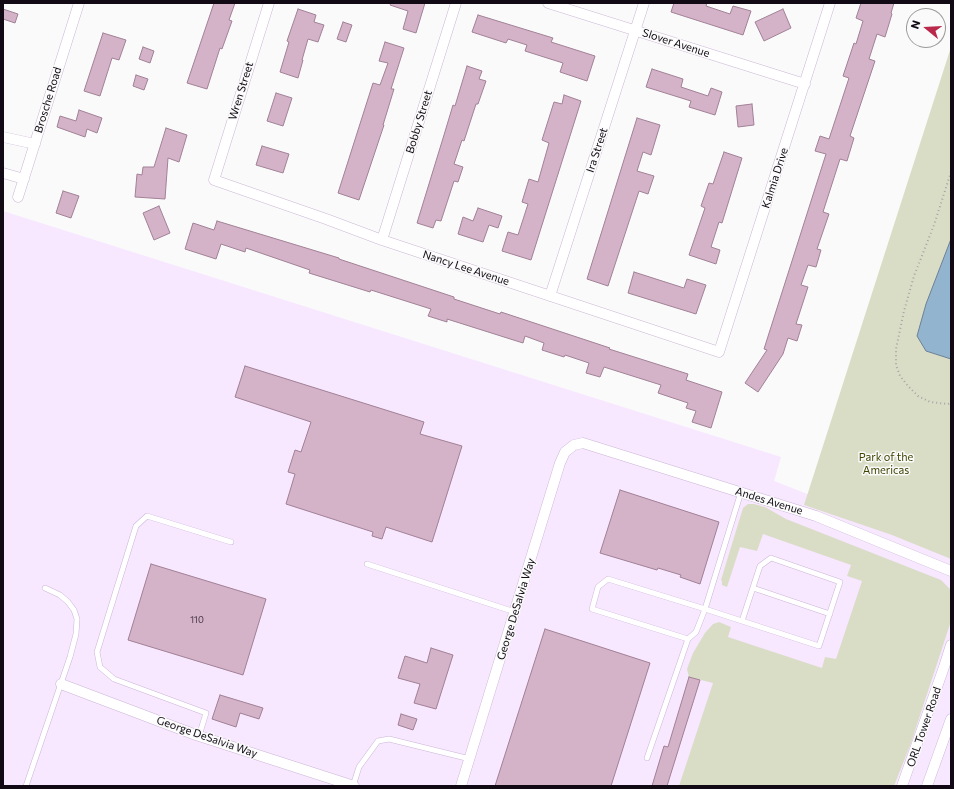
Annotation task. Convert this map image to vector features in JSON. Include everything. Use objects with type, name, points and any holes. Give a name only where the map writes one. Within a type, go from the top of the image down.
[{"type":"street","name":"Brosche Road","points":[[18,197],[79,3]]},
{"type":"street","name":"Wren Street","points":[[214,180],[269,3]]},
{"type":"street","name":"Bobby Street","points":[[382,240],[456,3]]},
{"type":"street","name":"Slover Avenue","points":[[548,3],[805,84]]},
{"type":"street","name":"Ira Street","points":[[550,296],[644,3]]},
{"type":"street","name":"Kalmia Drive","points":[[719,352],[830,3]]},
{"type":"street","points":[[3,137],[35,144]]},
{"type":"street","points":[[3,173],[24,179]]},
{"type":"street","name":"Nancy Lee Avenue","points":[[214,180],[382,240],[719,352]]},
{"type":"street","name":"Andes Avenue","points":[[583,443],[816,516],[951,571]]},
{"type":"street","name":"George DeSalvia Way","points":[[461,786],[516,612],[560,462],[566,452],[574,445],[583,443]]},
{"type":"street","name":"ORL Tower Road","points":[[902,786],[951,644]]},
{"type":"street","name":"George DeSalvia Way","points":[[61,684],[200,736],[354,786]]},
{"type":"street","name":"ORL Tower Road","points":[[926,786],[951,719]]},
{"type":"lane","points":[[647,758],[688,639],[696,632],[705,609],[741,492]]},
{"type":"lane","points":[[200,736],[206,713],[114,679],[100,667],[97,652],[136,526],[147,516],[231,542]]},
{"type":"lane","points":[[688,639],[592,609],[598,587],[608,579],[819,646],[840,582],[771,558],[760,566],[742,621]]},
{"type":"lane","points":[[367,564],[516,612]]},
{"type":"lane","points":[[26,786],[61,684],[76,634],[77,619],[74,610],[60,595],[45,588]]},
{"type":"lane","points":[[753,588],[830,614]]},
{"type":"lane","points":[[354,786],[359,768],[378,741],[389,739],[470,758]]},
{"type":"path","points":[[951,172],[934,225],[914,276],[904,311],[896,349],[896,365],[900,376],[918,396],[930,402],[951,403]]},
{"type":"shaded area","points":[[3,211],[781,457],[774,481],[951,550],[951,786],[3,786]]},
{"type":"green space","name":"Park of the Americas","points":[[951,47],[951,559],[892,535],[804,505]]},
{"type":"green space","points":[[748,504],[765,507],[786,519],[941,580],[951,590],[951,621],[911,743],[894,786],[679,786],[713,683],[689,677],[687,669],[693,653],[705,633],[713,624],[719,622],[731,627],[728,637],[822,668],[825,657],[836,659],[862,581],[847,576],[851,565],[763,534],[757,551],[740,547],[727,587],[722,585],[721,580],[743,508]]},
{"type":"water","points":[[951,239],[951,359],[926,351],[917,336],[926,304]]},
{"type":"building","points":[[214,3],[235,3],[229,20],[232,21],[222,49],[220,48],[207,89],[187,83]]},
{"type":"building","points":[[391,3],[425,3],[416,33],[403,29],[408,11],[390,5]]},
{"type":"building","points":[[674,3],[707,3],[706,6],[730,14],[733,6],[751,11],[743,35],[671,12]]},
{"type":"building","points":[[861,3],[894,3],[885,37],[877,34],[869,59],[875,61],[850,136],[854,138],[847,161],[840,159],[823,212],[829,214],[817,249],[821,250],[816,267],[808,265],[801,285],[808,287],[796,324],[802,325],[797,341],[788,338],[783,354],[758,392],[745,383],[767,350],[764,349],[826,154],[815,151],[820,136],[829,139],[849,78],[843,76],[854,43],[856,44],[863,21],[856,18]]},
{"type":"building","points":[[3,9],[18,14],[15,23],[3,19]]},
{"type":"building","points":[[298,9],[316,15],[314,22],[324,25],[318,42],[308,39],[298,78],[280,72],[289,42],[287,41]]},
{"type":"building","points":[[783,9],[791,28],[764,41],[755,22]]},
{"type":"building","points":[[478,15],[553,38],[551,42],[595,56],[587,81],[560,72],[563,63],[525,51],[527,45],[508,39],[506,43],[472,32]]},
{"type":"building","points":[[343,22],[352,25],[346,42],[337,39]]},
{"type":"building","points":[[103,33],[126,40],[119,60],[112,58],[100,96],[84,91]]},
{"type":"building","points":[[385,42],[404,48],[391,89],[394,89],[384,125],[359,200],[338,193],[373,83],[380,85],[388,63],[379,61]]},
{"type":"building","points":[[143,47],[154,51],[150,63],[139,59]]},
{"type":"building","points":[[467,66],[482,71],[479,79],[486,81],[454,164],[463,167],[458,182],[454,181],[441,221],[436,220],[433,228],[417,223],[453,105],[455,106]]},
{"type":"building","points":[[652,69],[683,79],[681,87],[708,96],[711,88],[722,92],[715,115],[689,107],[691,101],[646,87]]},
{"type":"building","points":[[136,75],[148,79],[144,90],[133,86]]},
{"type":"building","points":[[276,93],[292,98],[283,126],[267,121]]},
{"type":"building","points":[[564,95],[581,101],[531,260],[502,251],[508,232],[518,235],[528,204],[522,202],[529,179],[538,182],[549,143],[542,140],[554,102],[562,104]]},
{"type":"building","points":[[752,104],[754,125],[738,127],[736,106]]},
{"type":"building","points":[[79,110],[102,118],[97,133],[87,129],[85,137],[57,127],[60,116],[76,121]]},
{"type":"building","points":[[637,118],[660,125],[651,155],[643,152],[637,171],[654,176],[648,194],[639,191],[608,286],[587,279]]},
{"type":"building","points":[[166,128],[187,135],[179,162],[168,158],[165,199],[135,197],[137,174],[142,175],[143,167],[154,167]]},
{"type":"building","points":[[262,146],[289,154],[283,173],[256,165]]},
{"type":"building","points":[[724,152],[742,158],[722,223],[719,222],[711,247],[720,250],[716,264],[689,255],[705,208],[701,206],[709,183],[713,184]]},
{"type":"building","points":[[63,191],[79,196],[71,218],[56,213]]},
{"type":"building","points":[[159,206],[170,233],[154,240],[143,213]]},
{"type":"building","points":[[478,208],[502,216],[498,228],[489,225],[483,242],[458,234],[463,217],[473,221]]},
{"type":"building","points":[[217,221],[339,258],[454,297],[454,299],[500,314],[501,312],[688,374],[686,380],[722,392],[711,428],[692,422],[696,411],[686,408],[688,403],[658,393],[661,385],[604,367],[600,377],[586,373],[589,363],[565,355],[564,357],[542,350],[544,343],[525,336],[523,343],[447,319],[447,322],[428,316],[431,309],[371,290],[370,292],[309,273],[310,270],[246,248],[245,252],[221,244],[216,259],[185,249],[193,223],[214,230]]},
{"type":"building","points":[[634,272],[684,288],[687,279],[706,285],[696,314],[628,293]]},
{"type":"building","points":[[245,366],[424,422],[420,434],[462,446],[432,542],[386,527],[382,539],[372,536],[373,532],[286,504],[295,474],[288,472],[295,450],[301,452],[311,422],[235,397]]},
{"type":"building","points":[[620,490],[719,522],[700,584],[680,577],[681,575],[658,568],[657,570],[600,553]]},
{"type":"building","points":[[151,564],[266,599],[243,675],[128,640]]},
{"type":"building","points":[[545,629],[650,663],[611,786],[495,786]]},
{"type":"building","points":[[431,648],[453,655],[436,709],[414,703],[420,684],[398,678],[405,656],[427,663]]},
{"type":"building","points":[[689,677],[700,680],[667,786],[652,786],[664,746],[668,747]]},
{"type":"building","points":[[220,695],[263,708],[259,719],[240,713],[236,727],[212,719]]},
{"type":"building","points":[[401,714],[417,719],[413,730],[398,725]]}]
